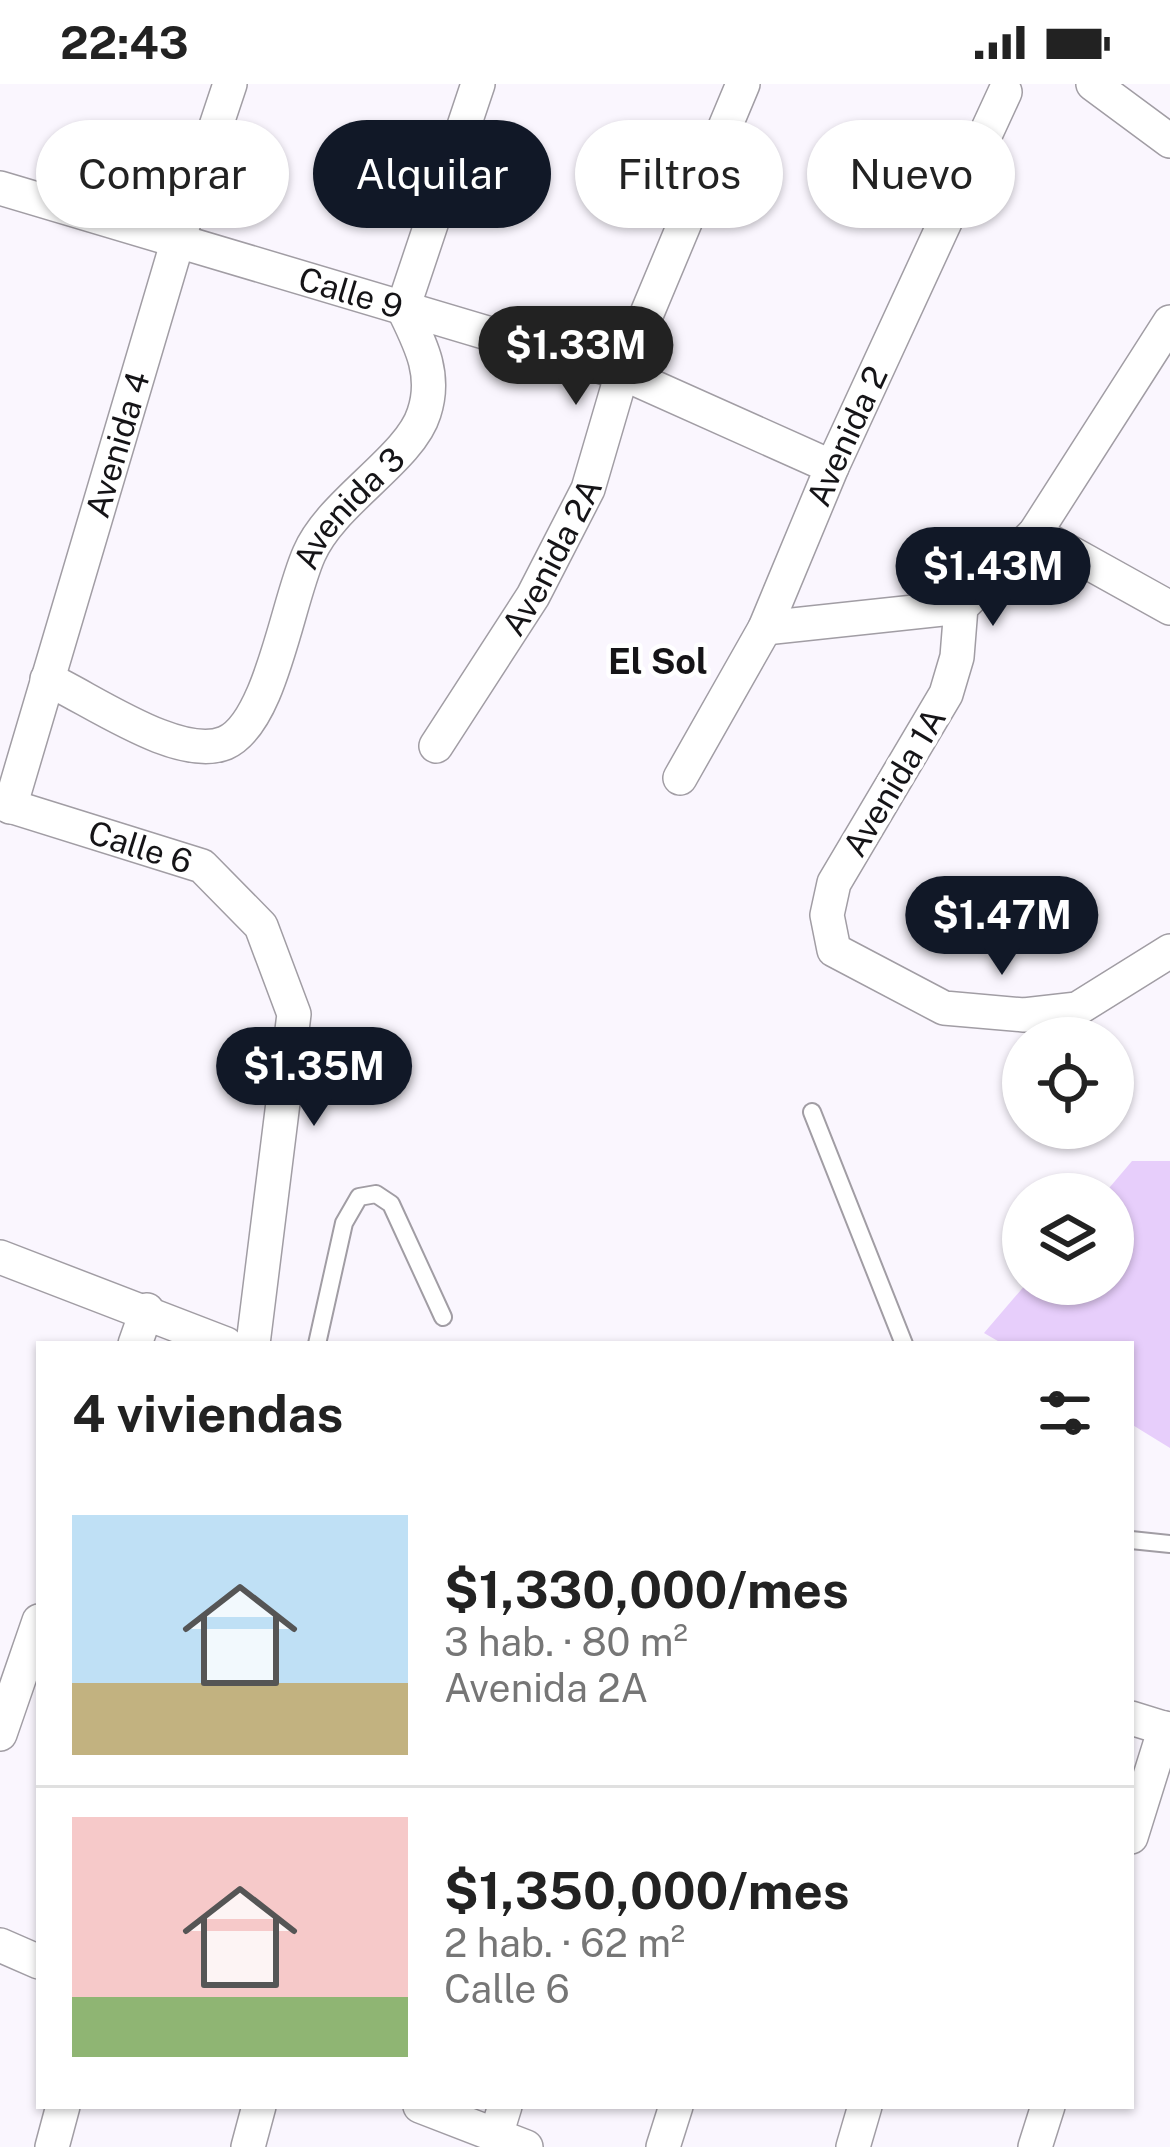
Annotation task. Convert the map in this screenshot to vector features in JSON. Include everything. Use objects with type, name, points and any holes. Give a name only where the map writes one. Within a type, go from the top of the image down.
[{"type":"street","name":"Avenida 4","points":[[5,805],[230,84]]},
{"type":"street","points":[[404,308],[478,84]]},
{"type":"street","name":"Avenida 2A","points":[[436,746],[532,596],[588,489],[622,374],[743,84]]},
{"type":"street","points":[[1093,84],[1170,141]]},
{"type":"street","name":"Avenida 2","points":[[680,778],[765,628],[832,467],[1005,92]]},
{"type":"street","name":"Calle 9","points":[[0,188],[622,374],[832,467]]},
{"type":"street","name":"Avenida 3","points":[[47,679],[167,740],[195,748],[222,744],[245,730],[267,693],[290,598],[319,531],[424,418],[430,382],[426,355],[404,308]]},
{"type":"street","points":[[765,628],[961,607],[1035,533],[1170,322]]},
{"type":"street","points":[[1035,533],[1170,608]]},
{"type":"street","name":"Avenida 1A","points":[[961,607],[957,658],[946,694],[834,883],[827,915],[834,950],[944,1008],[1024,1015],[1077,1010],[1170,951]]},
{"type":"street","name":"Calle 6","points":[[5,805],[202,866],[262,926],[294,1014],[253,1341]]},
{"type":"street","points":[[0,1257],[219,1341]]},
{"type":"street","points":[[136,1341],[147,1310]]},
{"type":"street","points":[[0,1733],[36,1630]]},
{"type":"street","points":[[1134,1719],[1167,1729],[1134,1828]]},
{"type":"street","points":[[0,1945],[36,1961]]},
{"type":"street","points":[[52,2147],[62,2109]]},
{"type":"street","points":[[248,2147],[258,2109]]},
{"type":"street","points":[[432,2109],[509,2129]]},
{"type":"street","points":[[663,2147],[675,2109]]},
{"type":"street","points":[[853,2147],[864,2109]]},
{"type":"street","points":[[1035,2147],[1047,2109]]},
{"type":"lane","points":[[812,1112],[903,1341]]},
{"type":"lane","points":[[318,1341],[344,1222],[359,1197],[376,1194],[391,1204],[443,1317]]},
{"type":"lane","points":[[1134,1540],[1170,1544]]},
{"type":"shaded area","points":[[1132,1161],[1170,1161],[1170,1448],[1134,1426],[1134,1341],[998,1341],[984,1333],[1008,1305],[1134,1305],[1134,1173],[1122,1173]]},
{"type":"district","name":"El Sol","points":[[658,661]]}]
